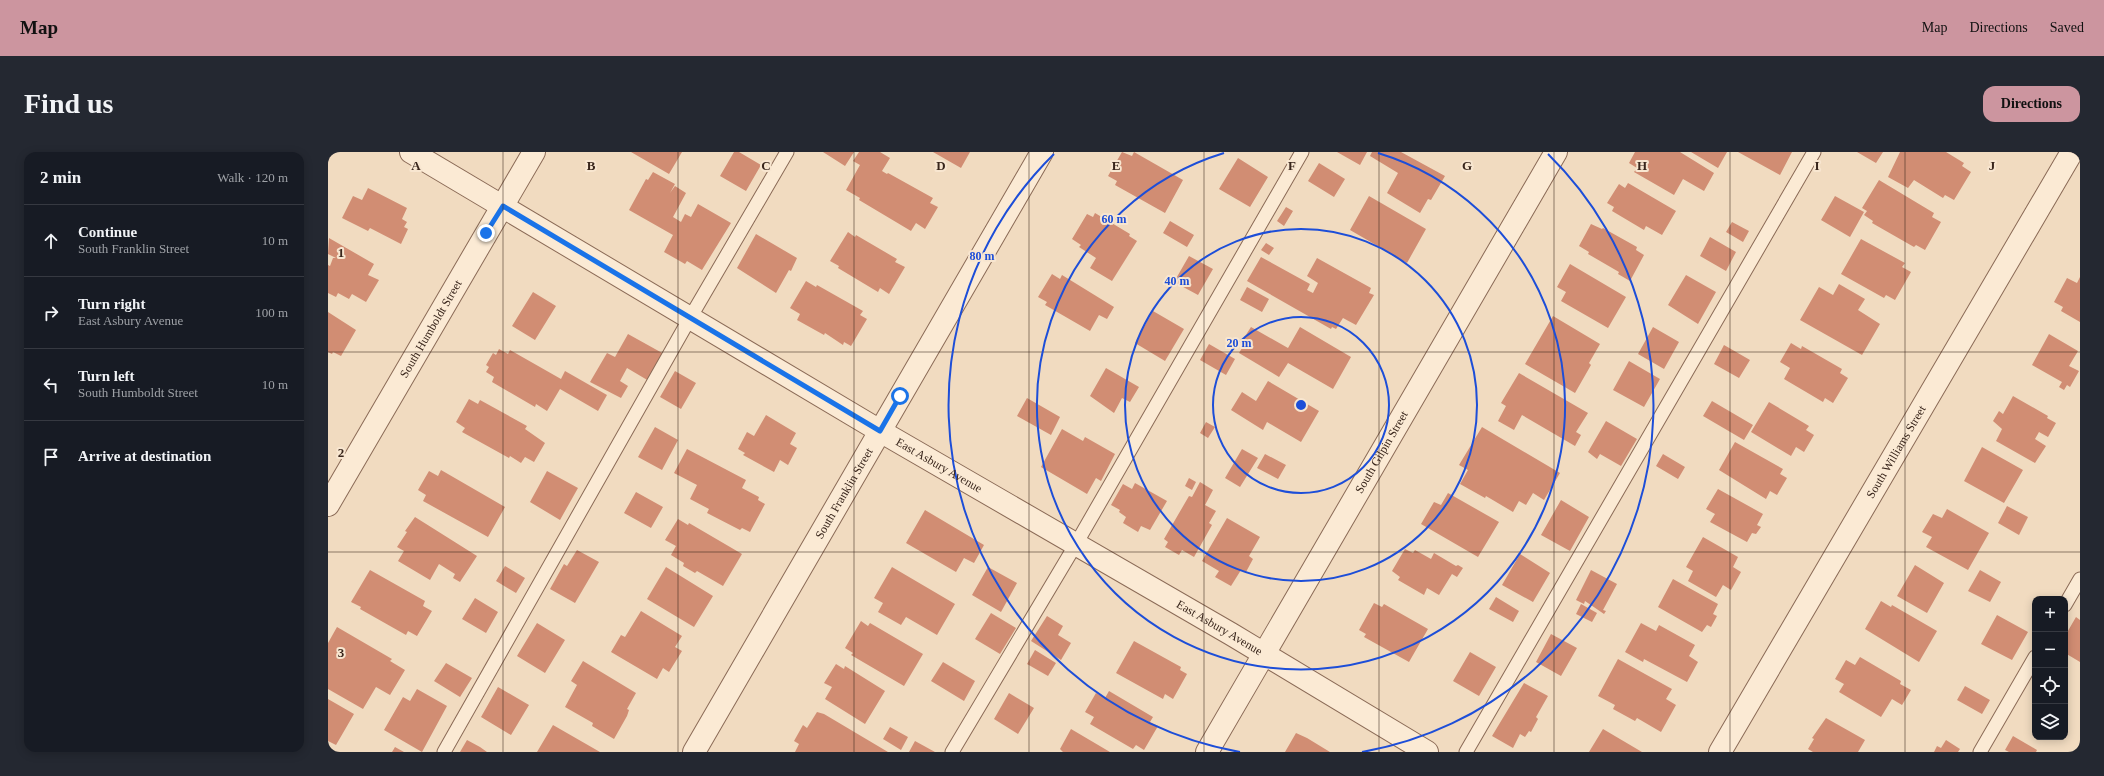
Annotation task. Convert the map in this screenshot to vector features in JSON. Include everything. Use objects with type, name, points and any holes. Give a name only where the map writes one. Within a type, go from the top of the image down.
[{"type":"street","name":"East Asbury Avenue","points":[[411,152],[880,431],[1264,654],[1427,752]]},
{"type":"street","name":"South Humboldt Street","points":[[328,505],[534,152]]},
{"type":"street","name":"South Franklin Street","points":[[694,752],[1042,152]]},
{"type":"street","name":"South Gilpin Street","points":[[1207,752],[1556,152]]},
{"type":"street","name":"South Williams Street","points":[[1720,752],[2072,152]]},
{"type":"lane","points":[[444,752],[690,318],[787,152]]},
{"type":"lane","points":[[952,752],[1076,544],[1302,152]]},
{"type":"lane","points":[[1466,752],[1814,152]]},
{"type":"lane","points":[[2068,600],[2080,579]]},
{"type":"lane","points":[[1980,752],[2032,662]]},
{"type":"building","points":[[631,152],[682,152],[669,174]]},
{"type":"building","points":[[734,152],[739,152],[761,165],[746,191],[720,176]]},
{"type":"building","points":[[823,152],[854,152],[845,166]]},
{"type":"building","points":[[859,152],[880,152],[890,158],[882,171],[933,198],[930,203],[938,207],[925,229],[916,223],[911,231],[859,200],[860,198],[846,190],[860,165],[853,161]]},
{"type":"building","points":[[933,152],[970,152],[961,168]]},
{"type":"building","points":[[1122,152],[1132,156],[1134,152],[1183,180],[1165,213],[1115,185],[1117,181],[1108,176]]},
{"type":"building","points":[[1337,152],[1367,152],[1360,165]]},
{"type":"building","points":[[1372,152],[1401,152],[1445,176],[1431,200],[1428,199],[1420,213],[1387,193],[1398,173],[1370,156]]},
{"type":"building","points":[[1635,152],[1680,152],[1714,173],[1704,191],[1683,179],[1674,195],[1634,172],[1637,168],[1629,163]]},
{"type":"building","points":[[1691,152],[1727,152],[1718,168]]},
{"type":"building","points":[[1738,152],[1792,152],[1780,175]]},
{"type":"building","points":[[1857,152],[1883,152],[1876,163]]},
{"type":"building","points":[[1900,152],[1946,152],[1964,163],[1962,166],[1971,172],[1954,200],[1945,195],[1943,198],[1914,180],[1908,188],[1888,177]]},
{"type":"building","points":[[1238,158],[1268,177],[1250,207],[1219,189]]},
{"type":"building","points":[[1319,163],[1345,179],[1334,197],[1308,181]]},
{"type":"building","points":[[653,172],[675,184],[670,193],[675,186],[686,193],[673,217],[681,222],[685,214],[691,217],[698,204],[731,223],[702,270],[687,261],[685,264],[664,252],[673,235],[629,210],[646,179],[648,180]]},
{"type":"building","points":[[1879,180],[1934,213],[1932,217],[1941,222],[1925,250],[1916,245],[1914,247],[1872,223],[1873,221],[1864,215],[1867,211],[1862,208]]},
{"type":"building","points":[[1628,183],[1676,211],[1662,235],[1646,226],[1644,230],[1612,211],[1614,207],[1607,203],[1619,184],[1625,188]]},
{"type":"building","points":[[368,188],[407,208],[402,219],[407,222],[404,227],[408,229],[401,244],[370,228],[368,231],[342,218],[353,196],[362,200]]},
{"type":"building","points":[[1369,196],[1426,229],[1407,263],[1350,230]]},
{"type":"building","points":[[1835,196],[1864,212],[1850,237],[1821,220]]},
{"type":"building","points":[[1286,207],[1293,211],[1284,226],[1277,221]]},
{"type":"building","points":[[1095,213],[1130,234],[1129,236],[1137,241],[1112,281],[1090,268],[1096,258],[1079,247],[1081,245],[1072,239],[1087,214],[1093,217]]},
{"type":"building","points":[[1170,221],[1194,235],[1187,247],[1163,233]]},
{"type":"building","points":[[1732,222],[1749,231],[1743,242],[1726,232]]},
{"type":"building","points":[[1591,224],[1602,229],[1603,228],[1637,247],[1636,250],[1644,255],[1630,281],[1618,274],[1619,272],[1588,254],[1589,252],[1579,246]]},
{"type":"building","points":[[848,232],[855,237],[856,235],[897,259],[895,262],[905,267],[889,294],[880,288],[878,292],[838,268],[839,266],[830,261]]},
{"type":"building","points":[[756,234],[797,258],[791,271],[789,270],[776,293],[737,268]]},
{"type":"building","points":[[1710,237],[1736,252],[1726,271],[1700,256]]},
{"type":"building","points":[[329,238],[374,264],[368,275],[379,280],[366,302],[352,294],[349,299],[338,293],[336,297],[328,293],[328,265],[330,266],[333,258],[336,258],[328,254]]},
{"type":"building","points":[[1861,239],[1905,263],[1902,267],[1911,272],[1895,300],[1886,295],[1884,298],[1841,274]]},
{"type":"building","points":[[1266,243],[1274,248],[1269,255],[1261,250]]},
{"type":"building","points":[[1189,256],[1213,269],[1198,295],[1174,282]]},
{"type":"building","points":[[1261,257],[1310,284],[1307,290],[1313,293],[1318,283],[1307,276],[1317,258],[1371,288],[1369,293],[1374,295],[1356,325],[1343,318],[1336,329],[1332,327],[1331,329],[1247,281]]},
{"type":"building","points":[[1570,264],[1626,297],[1608,328],[1561,301],[1566,292],[1557,287]]},
{"type":"building","points":[[1052,274],[1060,279],[1062,275],[1114,307],[1107,319],[1099,315],[1090,331],[1045,305],[1047,302],[1038,297]]},
{"type":"building","points":[[1686,275],[1716,292],[1698,324],[1668,305]]},
{"type":"building","points":[[2080,277],[2080,322],[2061,311],[2063,307],[2054,302],[2067,278],[2077,283]]},
{"type":"building","points":[[806,281],[816,287],[817,285],[863,311],[860,315],[867,319],[851,346],[844,342],[843,345],[825,333],[824,335],[797,320],[800,314],[790,308]]},
{"type":"building","points":[[1839,284],[1865,299],[1858,310],[1880,324],[1862,355],[1800,320],[1819,287],[1833,295]]},
{"type":"building","points":[[1247,287],[1269,299],[1262,312],[1240,300]]},
{"type":"building","points":[[533,292],[556,306],[535,340],[512,326]]},
{"type":"building","points":[[1153,311],[1184,329],[1165,361],[1135,343]]},
{"type":"building","points":[[328,312],[356,330],[341,356],[333,352],[332,354],[328,352]]},
{"type":"building","points":[[1553,316],[1600,344],[1589,363],[1591,365],[1575,393],[1525,364]]},
{"type":"building","points":[[1251,327],[1288,348],[1300,327],[1351,357],[1333,389],[1288,363],[1279,377],[1239,353],[1245,343],[1242,341]]},
{"type":"building","points":[[1653,327],[1679,342],[1664,369],[1638,354]]},
{"type":"building","points":[[628,334],[664,354],[649,381],[627,368],[620,381],[628,386],[621,398],[590,382],[607,353],[615,357]]},
{"type":"building","points":[[2049,334],[2078,351],[2069,366],[2079,371],[2070,387],[2067,385],[2064,390],[2059,387],[2062,382],[2032,365]]},
{"type":"building","points":[[1791,343],[1801,349],[1802,346],[1842,369],[1840,373],[1848,378],[1833,403],[1825,398],[1823,402],[1784,379],[1790,368],[1780,362]]},
{"type":"building","points":[[1209,344],[1235,359],[1226,375],[1200,360]]},
{"type":"building","points":[[1724,345],[1750,360],[1739,378],[1714,364]]},
{"type":"building","points":[[499,349],[508,354],[510,350],[561,379],[565,371],[607,395],[598,411],[560,389],[547,411],[536,404],[535,407],[492,382],[494,377],[486,372],[489,367],[486,365],[493,353],[496,355]]},
{"type":"building","points":[[1629,361],[1660,379],[1644,407],[1613,390]]},
{"type":"building","points":[[1106,368],[1139,387],[1130,402],[1122,398],[1114,413],[1090,396]]},
{"type":"building","points":[[675,371],[696,383],[681,409],[660,397]]},
{"type":"building","points":[[1519,373],[1588,413],[1576,432],[1581,435],[1575,446],[1522,415],[1514,430],[1498,421],[1506,406],[1501,403]]},
{"type":"building","points":[[1268,381],[1319,411],[1301,442],[1267,422],[1263,430],[1231,410],[1242,392],[1256,401]]},
{"type":"building","points":[[2013,396],[2048,416],[2047,418],[2056,423],[2048,437],[2039,432],[2035,439],[2046,446],[2035,463],[1996,441],[2002,429],[1993,421],[1999,411],[2003,414]]},
{"type":"building","points":[[1027,398],[1060,417],[1051,435],[1017,416]]},
{"type":"building","points":[[469,399],[478,404],[480,400],[527,426],[525,429],[545,443],[534,462],[525,457],[521,463],[510,456],[509,458],[462,432],[465,428],[456,422]]},
{"type":"building","points":[[1712,401],[1753,425],[1744,440],[1703,416]]},
{"type":"building","points":[[1769,402],[1809,426],[1806,430],[1814,435],[1804,452],[1796,447],[1791,456],[1751,432]]},
{"type":"building","points":[[766,415],[796,433],[790,444],[797,448],[788,465],[780,460],[774,472],[743,455],[745,453],[738,449],[747,432],[754,436]]},
{"type":"building","points":[[1606,421],[1637,439],[1621,466],[1600,454],[1597,459],[1588,452]]},
{"type":"building","points":[[1206,422],[1215,427],[1208,438],[1200,433]]},
{"type":"building","points":[[655,427],[678,440],[662,470],[638,457]]},
{"type":"building","points":[[1482,427],[1560,473],[1544,500],[1533,493],[1526,505],[1519,501],[1513,512],[1486,496],[1485,498],[1460,484],[1468,470],[1459,465]]},
{"type":"building","points":[[1062,429],[1083,441],[1085,437],[1115,454],[1101,481],[1096,478],[1087,494],[1041,467]]},
{"type":"building","points":[[1735,442],[1783,469],[1780,474],[1787,478],[1777,495],[1770,491],[1766,499],[1719,470]]},
{"type":"building","points":[[1982,447],[2023,470],[2004,503],[1964,481]]},
{"type":"building","points":[[687,449],[746,480],[742,488],[759,497],[758,500],[765,504],[750,532],[742,528],[740,530],[707,513],[709,509],[690,499],[697,485],[674,473]]},
{"type":"building","points":[[1242,449],[1258,458],[1240,487],[1225,478]]},
{"type":"building","points":[[1265,454],[1286,465],[1278,479],[1257,468]]},
{"type":"building","points":[[1663,454],[1685,467],[1678,479],[1656,466]]},
{"type":"building","points":[[441,470],[505,507],[488,537],[423,501],[426,495],[418,490],[429,471],[438,476]]},
{"type":"building","points":[[547,471],[578,488],[560,520],[530,502]]},
{"type":"building","points":[[1189,478],[1196,482],[1192,490],[1185,486]]},
{"type":"building","points":[[1200,482],[1213,490],[1205,505],[1216,511],[1209,523],[1212,525],[1194,557],[1182,550],[1179,555],[1165,547],[1168,542],[1164,539],[1189,496],[1192,497]]},
{"type":"building","points":[[1135,483],[1167,501],[1150,530],[1141,526],[1138,532],[1123,523],[1126,517],[1119,512],[1120,510],[1111,505],[1123,484],[1132,489]]},
{"type":"building","points":[[1718,489],[1763,514],[1757,525],[1761,527],[1756,534],[1752,533],[1747,542],[1710,522],[1715,514],[1706,509]]},
{"type":"building","points":[[636,492],[663,507],[651,528],[624,513]]},
{"type":"building","points":[[1448,493],[1499,522],[1478,557],[1421,524],[1434,502],[1441,505]]},
{"type":"building","points":[[1561,500],[1589,517],[1570,551],[1541,535]]},
{"type":"building","points":[[2007,506],[2028,517],[2019,535],[1998,523]]},
{"type":"building","points":[[1947,509],[1989,533],[1968,570],[1926,547],[1932,537],[1922,532],[1933,514],[1942,518]]},
{"type":"building","points":[[925,510],[984,545],[974,563],[964,558],[956,572],[906,543]]},
{"type":"building","points":[[415,517],[477,556],[460,582],[453,578],[455,574],[439,564],[430,580],[398,561],[404,551],[397,547],[407,532],[405,531]]},
{"type":"building","points":[[1227,518],[1260,537],[1249,556],[1253,559],[1246,572],[1241,570],[1231,586],[1215,577],[1219,571],[1202,561]]},
{"type":"building","points":[[678,519],[688,525],[689,523],[742,554],[723,586],[697,571],[695,573],[683,566],[684,563],[671,555],[676,546],[665,540]]},
{"type":"building","points":[[1703,537],[1738,557],[1733,567],[1741,572],[1731,590],[1723,585],[1716,597],[1688,581],[1693,571],[1686,567]]},
{"type":"building","points":[[1405,549],[1413,553],[1415,550],[1431,559],[1434,553],[1456,566],[1458,565],[1463,568],[1457,577],[1452,574],[1439,595],[1427,588],[1424,595],[1398,580],[1400,577],[1392,571]]},
{"type":"building","points":[[577,550],[599,562],[575,603],[550,589],[564,564],[567,566]]},
{"type":"building","points":[[1520,554],[1550,573],[1533,602],[1502,585]]},
{"type":"building","points":[[1915,565],[1944,583],[1927,613],[1897,596]]},
{"type":"building","points":[[505,566],[525,578],[516,593],[496,581]]},
{"type":"building","points":[[666,567],[713,596],[694,627],[647,599]]},
{"type":"building","points":[[892,567],[955,604],[937,635],[906,617],[901,625],[878,612],[883,603],[874,598]]},
{"type":"building","points":[[988,567],[1017,583],[1001,612],[972,595]]},
{"type":"building","points":[[370,570],[425,601],[423,606],[432,611],[417,636],[408,631],[406,635],[360,609],[361,607],[351,602]]},
{"type":"building","points":[[1591,570],[1617,584],[1603,610],[1606,611],[1604,614],[1585,601],[1584,604],[1576,600]]},
{"type":"building","points":[[1980,570],[2001,582],[1990,602],[1968,591]]},
{"type":"building","points":[[1673,579],[1718,604],[1713,614],[1717,616],[1711,627],[1707,625],[1702,632],[1658,607]]},
{"type":"building","points":[[1496,597],[1519,611],[1513,622],[1489,609]]},
{"type":"building","points":[[475,598],[498,612],[486,633],[462,619]]},
{"type":"building","points":[[1881,601],[1891,607],[1892,605],[1937,631],[1919,662],[1865,629]]},
{"type":"building","points":[[1374,603],[1382,607],[1384,604],[1428,629],[1409,662],[1364,637],[1366,634],[1359,630]]},
{"type":"building","points":[[1581,604],[1597,613],[1592,622],[1576,614]]},
{"type":"building","points":[[641,611],[682,636],[675,647],[682,651],[669,672],[663,668],[657,679],[611,652],[621,635],[625,637]]},
{"type":"building","points":[[991,613],[1016,628],[1000,654],[975,639]]},
{"type":"building","points":[[1997,615],[2028,632],[2012,660],[1981,644]]},
{"type":"building","points":[[1047,616],[1063,626],[1058,635],[1071,643],[1061,660],[1031,641]]},
{"type":"building","points":[[2076,617],[2080,620],[2080,662],[2068,655],[2068,631]]},
{"type":"building","points":[[861,621],[868,626],[870,623],[923,654],[904,686],[851,655],[853,653],[845,648]]},
{"type":"building","points":[[537,623],[565,640],[545,673],[517,656]]},
{"type":"building","points":[[1641,623],[1656,631],[1659,625],[1695,645],[1689,656],[1698,662],[1687,682],[1644,659],[1643,662],[1625,652]]},
{"type":"building","points":[[337,627],[392,659],[390,661],[405,670],[390,695],[376,687],[363,709],[328,689],[328,643]]},
{"type":"building","points":[[1551,634],[1577,648],[1561,676],[1536,662]]},
{"type":"building","points":[[1134,641],[1181,667],[1180,670],[1187,674],[1173,699],[1165,694],[1163,699],[1116,673]]},
{"type":"building","points":[[1035,650],[1056,663],[1048,676],[1027,664]]},
{"type":"building","points":[[1470,652],[1496,667],[1479,696],[1453,681]]},
{"type":"building","points":[[1860,657],[1901,681],[1900,684],[1911,690],[1902,705],[1892,699],[1881,717],[1839,692],[1844,684],[1835,679],[1846,660],[1855,665]]},
{"type":"building","points":[[1618,659],[1672,689],[1666,699],[1676,705],[1661,732],[1637,718],[1635,721],[1613,709],[1615,705],[1598,696]]},
{"type":"building","points":[[583,661],[636,693],[627,709],[629,710],[627,716],[614,739],[592,726],[593,723],[565,707],[577,685],[571,681]]},
{"type":"building","points":[[943,662],[975,681],[964,701],[931,681]]},
{"type":"building","points":[[446,663],[472,678],[460,697],[434,681]]},
{"type":"building","points":[[836,664],[844,669],[845,666],[885,691],[865,724],[825,699],[832,687],[824,683]]},
{"type":"building","points":[[1524,683],[1548,696],[1536,717],[1538,719],[1531,732],[1529,731],[1525,737],[1520,734],[1513,748],[1492,736]]},
{"type":"building","points":[[1965,686],[1990,700],[1982,714],[1957,700]]},
{"type":"building","points":[[498,687],[529,705],[511,735],[481,717]]},
{"type":"building","points":[[417,689],[447,706],[422,752],[384,730],[403,697],[410,701]]},
{"type":"building","points":[[1109,691],[1153,717],[1150,722],[1158,726],[1144,750],[1136,745],[1133,749],[1090,724],[1094,717],[1085,712],[1096,693],[1105,698]]},
{"type":"building","points":[[1009,693],[1034,708],[1018,734],[994,719]]},
{"type":"building","points":[[328,699],[354,714],[336,745],[328,741]]},
{"type":"building","points":[[817,712],[824,714],[888,752],[795,752],[799,744],[794,741],[803,725],[807,728]]},
{"type":"building","points":[[1826,718],[1865,740],[1858,752],[1813,752],[1808,749],[1814,739],[1812,738]]},
{"type":"building","points":[[553,725],[600,752],[537,752]]},
{"type":"building","points":[[890,727],[908,737],[901,750],[883,739]]},
{"type":"building","points":[[1071,729],[1110,752],[1063,752],[1060,749]]},
{"type":"building","points":[[1603,729],[1642,752],[1589,752]]},
{"type":"building","points":[[1296,733],[1307,738],[1330,752],[1285,752]]},
{"type":"building","points":[[2013,736],[2037,750],[2036,752],[2009,752],[2005,750]]},
{"type":"building","points":[[467,740],[480,747],[487,752],[460,752]]},
{"type":"building","points":[[1946,740],[1960,749],[1958,752],[1934,752],[1937,746],[1941,748]]},
{"type":"building","points":[[915,741],[935,752],[909,752]]},
{"type":"building","points":[[395,747],[404,752],[392,752]]},
{"type":"route","points":[[486,233],[503,206],[880,431],[900,396]]}]
